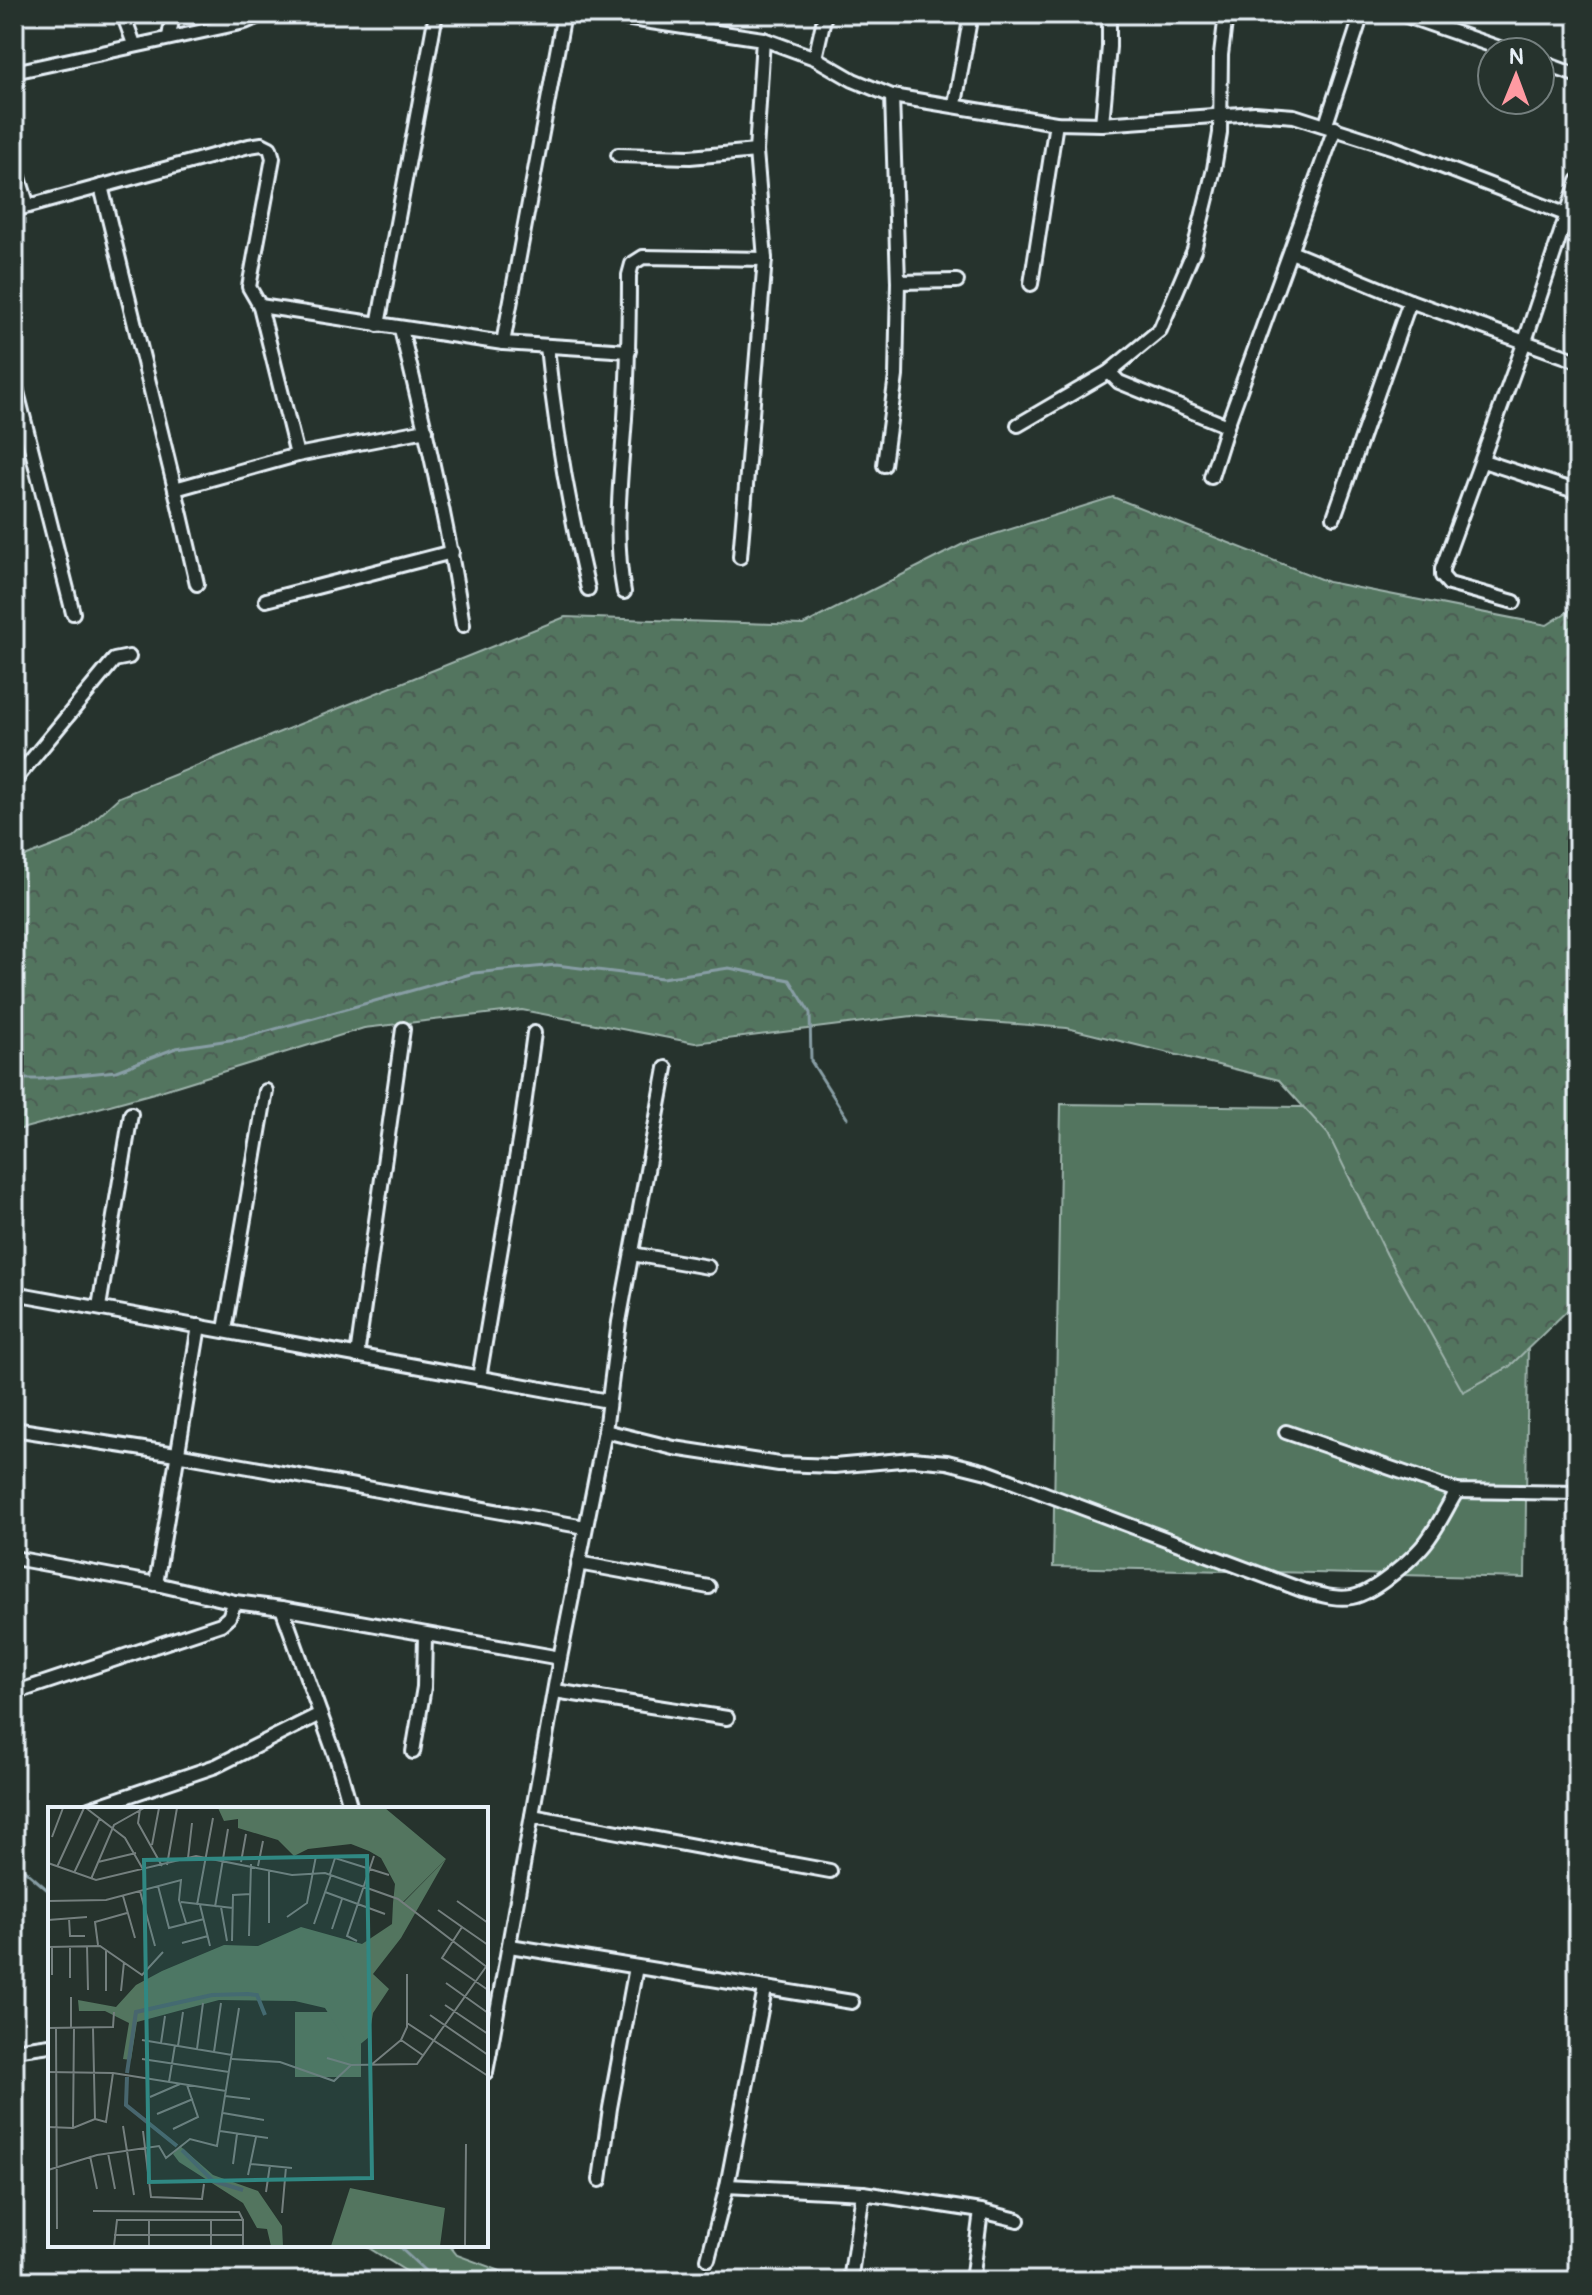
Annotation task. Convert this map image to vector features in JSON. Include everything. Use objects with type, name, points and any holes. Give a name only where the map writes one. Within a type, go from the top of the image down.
[{"type":"street","points":[[123,14],[134,44]]},
{"type":"street","points":[[169,37],[173,14]]},
{"type":"street","points":[[14,72],[245,22],[263,14]]},
{"type":"street","points":[[378,325],[436,14]]},
{"type":"street","points":[[503,343],[564,14]]},
{"type":"street","points":[[598,14],[763,39],[815,58],[853,80],[892,96],[1056,123],[1102,124],[1220,114],[1275,113],[1330,126],[1394,148],[1572,217]]},
{"type":"street","points":[[696,28],[699,14]]},
{"type":"street","points":[[815,58],[825,14]]},
{"type":"street","points":[[955,104],[971,14]]},
{"type":"street","points":[[1102,124],[1109,14]]},
{"type":"street","points":[[1018,425],[1109,372],[1160,330],[1178,294],[1206,206],[1218,145],[1221,55],[1226,14]]},
{"type":"street","points":[[1211,477],[1291,252],[1362,14]]},
{"type":"street","points":[[1401,14],[1476,40]]},
{"type":"street","points":[[740,557],[765,259],[756,151],[763,39]]},
{"type":"street","points":[[1556,68],[1578,76]]},
{"type":"street","points":[[884,465],[896,376],[898,282],[892,96]]},
{"type":"street","points":[[1031,284],[1056,123]]},
{"type":"street","points":[[14,210],[249,146],[262,144],[270,148],[273,158],[249,287],[260,306],[297,455]]},
{"type":"street","points":[[618,155],[690,157],[756,151]]},
{"type":"street","points":[[14,162],[28,206]]},
{"type":"street","points":[[1514,602],[1449,584],[1442,576],[1572,217],[1578,181]]},
{"type":"street","points":[[101,186],[197,584]]},
{"type":"street","points":[[1291,252],[1410,301],[1578,361]]},
{"type":"street","points":[[624,592],[618,564],[629,351],[629,275],[632,264],[643,257],[765,259]]},
{"type":"street","points":[[898,282],[957,281]]},
{"type":"street","points":[[1334,517],[1410,301]]},
{"type":"street","points":[[260,306],[503,343],[629,351]]},
{"type":"street","points":[[401,329],[452,552],[463,625]]},
{"type":"street","points":[[547,347],[554,418],[588,589]]},
{"type":"street","points":[[1109,372],[1119,382],[1227,426]]},
{"type":"street","points":[[14,380],[73,613]]},
{"type":"street","points":[[175,489],[297,455],[426,430]]},
{"type":"street","points":[[1483,461],[1578,492]]},
{"type":"street","points":[[266,600],[452,552]]},
{"type":"street","points":[[14,781],[114,660],[129,657]]},
{"type":"street","points":[[357,1356],[403,1029]]},
{"type":"street","points":[[479,1378],[534,1033]]},
{"type":"street","points":[[488,2050],[605,1431],[632,1254],[666,1068]]},
{"type":"street","points":[[225,1330],[266,1091]]},
{"type":"street","points":[[99,1307],[131,1114]]},
{"type":"street","points":[[632,1254],[708,1267]]},
{"type":"street","points":[[14,1293],[608,1401]]},
{"type":"street","points":[[156,1584],[199,1326]]},
{"type":"street","points":[[14,1429],[176,1454],[585,1527]]},
{"type":"street","points":[[605,1431],[674,1448],[779,1464],[834,1466],[912,1459],[947,1462],[987,1472],[1302,1590],[1334,1598],[1354,1597],[1407,1562],[1430,1537],[1457,1491]]},
{"type":"street","points":[[1286,1432],[1457,1491],[1578,1493]]},
{"type":"street","points":[[14,1558],[235,1602],[560,1658]]},
{"type":"street","points":[[578,1563],[709,1587]]},
{"type":"street","points":[[17,1692],[221,1624],[229,1617],[235,1602]]},
{"type":"street","points":[[282,1608],[338,1763],[350,1807]]},
{"type":"street","points":[[413,1752],[424,1687],[425,1634]]},
{"type":"street","points":[[555,1691],[727,1718]]},
{"type":"street","points":[[95,1807],[216,1766],[320,1714]]},
{"type":"street","points":[[532,1816],[830,1871]]},
{"type":"street","points":[[510,1946],[852,2002]]},
{"type":"street","points":[[600,2180],[636,1967]]},
{"type":"street","points":[[708,2259],[727,2186],[765,1989]]},
{"type":"street","points":[[14,2050],[48,2045]]},
{"type":"street","points":[[727,2186],[863,2193],[981,2211],[1018,2220]]},
{"type":"street","points":[[850,2281],[863,2193]]},
{"type":"street","points":[[972,2281],[981,2211]]},
{"type":"green space","points":[[1113,497],[1328,582],[1547,625],[1578,605],[1578,1300],[1509,1367],[1463,1392],[1387,1255],[1328,1134],[1279,1080],[1067,1028],[912,1016],[695,1043],[522,1010],[364,1028],[154,1093],[14,1131],[14,861],[74,838],[119,797],[565,617],[803,625],[963,544]]},
{"type":"green space","points":[[1061,1104],[1531,1110],[1525,1578],[1053,1567]]},
{"type":"green space","points":[[367,2247],[451,2247],[457,2255],[528,2281],[422,2281]]},
{"type":"waterway","points":[[14,1079],[116,1071],[176,1048],[243,1038],[474,973],[556,965],[662,978],[729,968],[790,980],[810,1013],[811,1061],[847,1118]]},
{"type":"waterway","points":[[14,1861],[48,1890]]},
{"type":"waterway","points":[[399,2247],[436,2281]]}]
